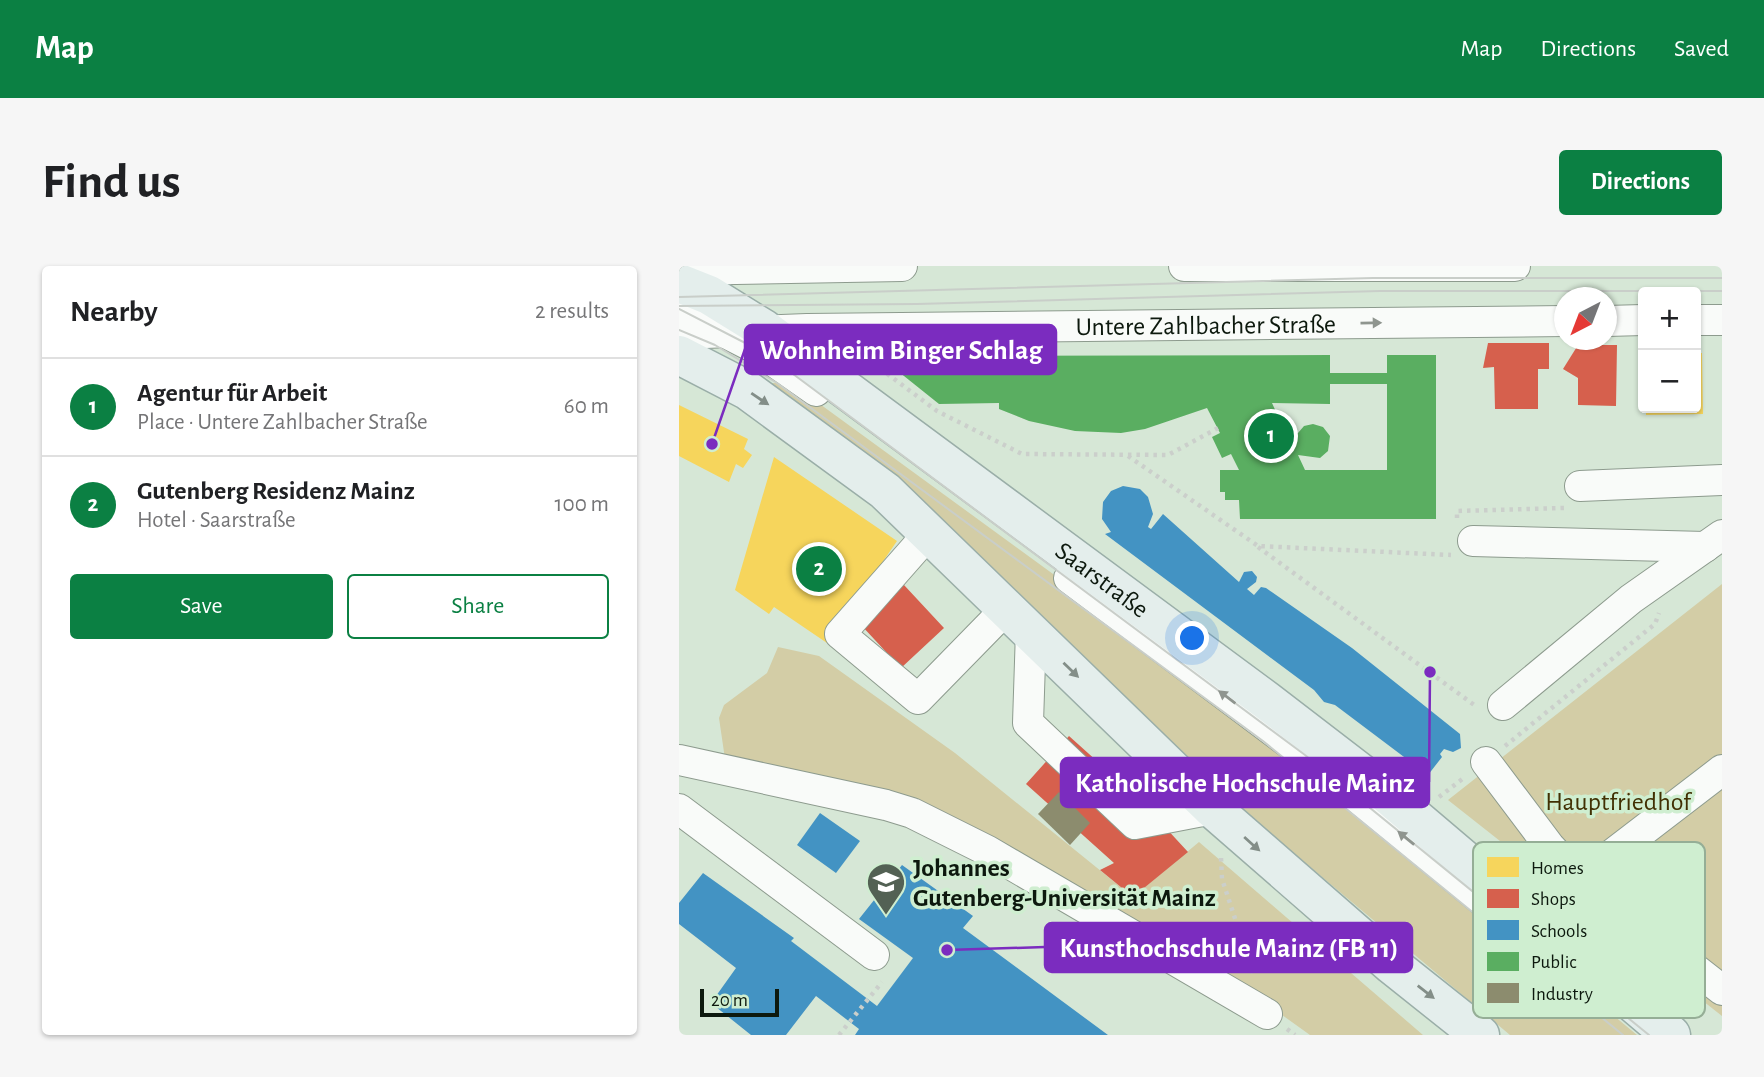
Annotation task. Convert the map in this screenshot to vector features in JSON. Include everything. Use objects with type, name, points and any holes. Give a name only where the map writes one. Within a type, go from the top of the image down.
[{"type":"main road","name":"Saarstraße","points":[[679,283],[709,295],[764,329],[1268,701],[1375,784],[1473,867]]},
{"type":"main road","points":[[679,355],[747,390],[885,491],[1213,809],[1362,940],[1480,1035]]},
{"type":"main road","name":"Saarstraße","points":[[1651,1018],[1671,1035]]},
{"type":"street","points":[[679,270],[902,266]]},
{"type":"street","points":[[1184,266],[1515,266]]},
{"type":"street","name":"Saarstraße","points":[[679,309],[723,331],[793,374],[1305,755],[1473,892]]},
{"type":"street","points":[[1617,321],[1638,320]]},
{"type":"street","points":[[1701,320],[1722,320]]},
{"type":"street","name":"Untere Zahlbacher Straße","points":[[679,334],[764,329],[1554,321]]},
{"type":"street","points":[[1578,497],[1722,480]]},
{"type":"street","points":[[929,533],[839,634],[918,699],[1019,620]]},
{"type":"street","points":[[1462,539],[1714,541]]},
{"type":"street","points":[[1503,705],[1631,599],[1714,541]]},
{"type":"street","points":[[1019,620],[1028,723],[1135,824],[1213,809]]},
{"type":"street","points":[[679,760],[886,804],[912,813],[988,851],[1267,1014]]},
{"type":"street","points":[[1486,762],[1546,842]]},
{"type":"street","points":[[1628,842],[1722,770]]},
{"type":"street","points":[[679,809],[874,955]]},
{"type":"street","points":[[1705,977],[1722,990]]},
{"type":"street","name":"Saarstraße","points":[[1628,1018],[1649,1035]]},
{"type":"path","points":[[874,364],[937,411],[1022,454],[1168,455],[1218,428]]},
{"type":"path","points":[[1126,455],[1258,546],[1489,716],[1503,705]]},
{"type":"path","points":[[1258,546],[1462,539],[1457,511],[1578,497]]},
{"type":"path","points":[[1437,800],[1655,624],[1671,572]]},
{"type":"path","points":[[1221,853],[1222,878],[1267,1014]]},
{"type":"path","points":[[839,1035],[877,988]]},
{"type":"green space","points":[[782,382],[802,391],[1112,617],[1473,899],[1473,1004],[1228,798],[766,384]]},
{"type":"green space","name":"Hauptfriedhof","points":[[1722,584],[1722,1016],[1705,1003],[1705,842],[1501,842],[1448,800]]},
{"type":"green space","points":[[778,647],[819,656],[955,753],[1133,897],[1199,842],[1423,1035],[1310,1035],[1250,992],[1034,869],[725,759],[719,718],[724,705],[767,673]]},
{"type":"green space","points":[[1490,1018],[1617,1018],[1637,1035],[1510,1035]]},
{"type":"building: Homes","points":[[1702,353],[1703,414],[1646,415],[1701,413]]},
{"type":"building: Homes","points":[[679,405],[748,439],[744,449],[752,455],[743,468],[736,464],[729,482],[679,456]]},
{"type":"building: Homes","points":[[774,457],[897,541],[827,643],[774,607],[769,614],[735,590]]},
{"type":"building: Shops","points":[[1488,343],[1549,343],[1549,369],[1538,369],[1538,409],[1495,409],[1494,367],[1483,368]]},
{"type":"building: Shops","points":[[1575,350],[1617,350],[1616,406],[1578,405],[1578,378],[1563,369]]},
{"type":"building: Shops","points":[[904,585],[944,628],[901,668],[861,625]]},
{"type":"building: Shops","points":[[1069,736],[1166,823],[1164,826],[1188,852],[1133,897],[1100,870],[1114,863],[1026,784]]},
{"type":"building: Schools","points":[[1123,486],[1140,489],[1148,497],[1153,514],[1148,527],[1151,529],[1163,514],[1239,582],[1244,572],[1252,571],[1257,577],[1256,582],[1247,589],[1254,595],[1261,587],[1266,588],[1352,648],[1460,734],[1461,748],[1453,752],[1444,749],[1440,754],[1442,757],[1428,775],[1335,705],[1324,702],[1314,690],[1105,534],[1111,532],[1102,519],[1103,502],[1111,491]]},
{"type":"building: Schools","points":[[820,813],[860,841],[836,873],[797,845]]},
{"type":"building: Schools","points":[[902,865],[973,916],[963,928],[1108,1035],[855,1035],[859,1029],[816,996],[786,1035],[751,1035],[711,1003],[736,968],[679,924],[679,903],[703,873],[794,938],[791,941],[877,1006],[913,958],[859,919]]},
{"type":"building: Public","points":[[1330,355],[1330,373],[1387,373],[1387,355],[1436,355],[1436,519],[1240,519],[1239,500],[1225,500],[1225,492],[1220,492],[1220,470],[1239,470],[1231,454],[1222,458],[1212,437],[1220,433],[1207,408],[1145,429],[1121,433],[1075,431],[1029,421],[999,409],[999,403],[939,404],[879,356]],"holes":[[[1330,384],[1387,384],[1387,470],[1305,470],[1298,455],[1320,458],[1328,451],[1330,436],[1323,427],[1313,424],[1304,426],[1298,433],[1286,434],[1272,403],[1330,404]]]},
{"type":"building: Industry","points":[[1059,792],[1090,823],[1070,845],[1038,814]]},
{"type":"tram line","points":[[679,297],[1373,278],[1722,278]]},
{"type":"tram line","points":[[679,306],[917,304],[1380,291],[1722,291]]},
{"type":"tram line","points":[[679,309],[753,347],[793,374],[1305,755],[1473,892]]},
{"type":"tram line","points":[[679,330],[715,345],[777,383],[1263,741],[1473,912]]},
{"type":"tram line","points":[[1602,1018],[1623,1035]]},
{"type":"tram line","points":[[1628,1018],[1649,1035]]},
{"type":"place","name":"Agentur für Arbeit","points":[[1271,436]]},
{"type":"place","name":"Wohnheim Binger Schlag","points":[[712,444]]},
{"type":"place","name":"Gutenberg Residenz Mainz","points":[[819,569]]},
{"type":"place","name":"Katholische Hochschule Mainz","points":[[1430,672]]},
{"type":"place","name":"Johannes Gutenberg-Universität Mainz","points":[[886,916]]},
{"type":"place","name":"Kunsthochschule Mainz (FB 11)","points":[[947,950]]}]
